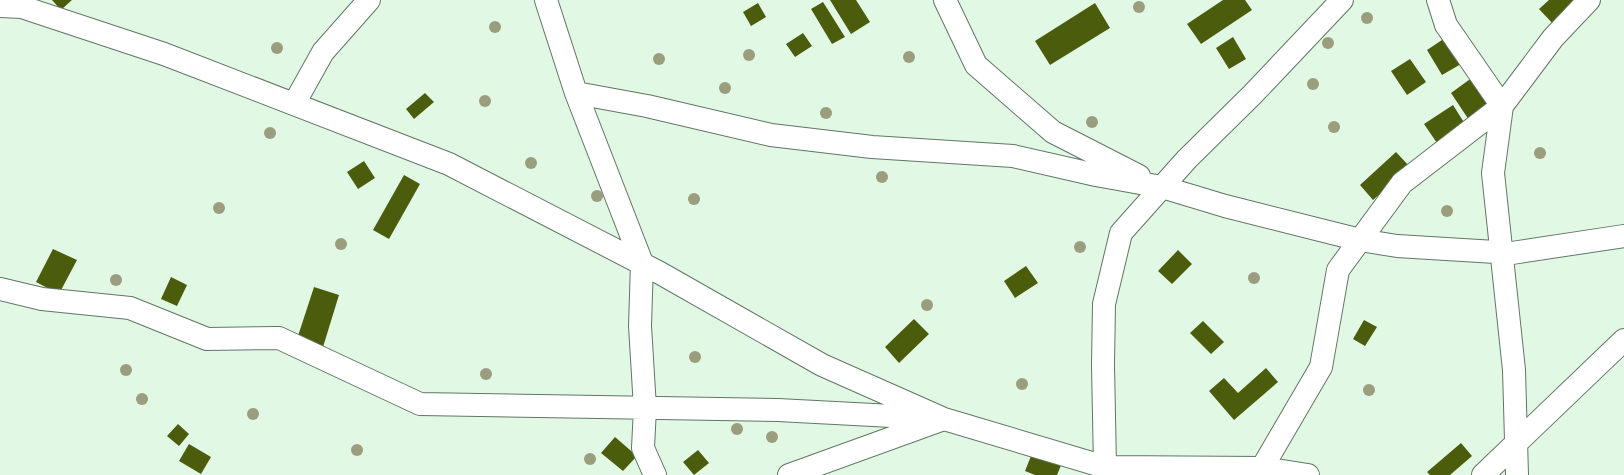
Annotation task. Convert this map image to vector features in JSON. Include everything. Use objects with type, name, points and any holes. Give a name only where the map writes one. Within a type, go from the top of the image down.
[{"type":"street","points":[[294,104],[323,52],[369,0]]},
{"type":"street","points":[[546,0],[576,94],[642,263],[640,326],[645,408],[643,448],[655,475]]},
{"type":"street","points":[[946,0],[976,65],[1053,132],[1162,187]]},
{"type":"street","points":[[1109,471],[1102,365],[1104,304],[1121,233],[1187,159],[1252,95],[1342,0]]},
{"type":"street","points":[[1438,0],[1446,25],[1502,106],[1493,173],[1514,370],[1517,475]]},
{"type":"street","points":[[1262,468],[1321,367],[1338,270],[1402,183],[1502,106],[1553,38],[1589,0]]},
{"type":"street","points":[[0,6],[22,7],[164,54],[449,164],[642,263],[822,365],[944,419],[1109,471],[1262,468],[1308,475]]},
{"type":"street","points":[[576,94],[647,106],[771,135],[872,147],[1013,156],[1096,175],[1162,187],[1225,206],[1360,240],[1397,246],[1512,253],[1624,236]]},
{"type":"street","points":[[0,289],[42,298],[130,308],[207,339],[279,338],[420,404],[778,410],[944,419]]},
{"type":"street","points":[[1483,475],[1624,340]]},
{"type":"street","points":[[789,475],[944,419]]},
{"type":"building","points":[[52,0],[72,0],[61,10]]},
{"type":"building","points":[[830,0],[856,0],[870,22],[851,34]]},
{"type":"building","points":[[1223,0],[1245,0],[1252,10],[1201,44],[1187,24]]},
{"type":"building","points":[[1549,0],[1583,0],[1555,26],[1539,9]]},
{"type":"building","points":[[823,2],[845,37],[832,44],[811,9]]},
{"type":"building","points":[[758,3],[766,17],[751,26],[743,12]]},
{"type":"building","points":[[1095,3],[1110,28],[1050,65],[1035,41]]},
{"type":"building","points":[[803,33],[812,46],[795,57],[786,44]]},
{"type":"building","points":[[1233,37],[1246,59],[1229,69],[1216,48]]},
{"type":"building","points":[[1445,38],[1461,64],[1442,75],[1427,50]]},
{"type":"building","points":[[1410,59],[1426,82],[1407,95],[1391,71]]},
{"type":"building","points":[[1473,77],[1492,104],[1469,120],[1451,93]]},
{"type":"building","points":[[425,93],[434,102],[414,119],[406,109]]},
{"type":"building","points":[[1453,105],[1465,124],[1437,143],[1424,124]]},
{"type":"building","points":[[1396,152],[1410,167],[1373,200],[1360,185]]},
{"type":"building","points":[[364,161],[375,178],[358,189],[347,172]]},
{"type":"building","points":[[404,175],[420,184],[389,239],[373,230]]},
{"type":"building","points":[[53,249],[77,260],[59,294],[36,282]]},
{"type":"building","points":[[1178,250],[1192,264],[1172,284],[1158,271]]},
{"type":"building","points":[[1026,266],[1038,283],[1015,298],[1004,281]]},
{"type":"building","points":[[171,277],[187,285],[177,306],[161,299]]},
{"type":"building","points":[[314,287],[339,295],[323,347],[297,339]]},
{"type":"building","points":[[914,319],[929,334],[899,363],[885,347]]},
{"type":"building","points":[[1364,320],[1377,327],[1365,346],[1353,339]]},
{"type":"building","points":[[1203,321],[1224,342],[1211,354],[1190,333]]},
{"type":"building","points":[[1266,368],[1278,382],[1234,420],[1209,391],[1224,378],[1238,393]]},
{"type":"building","points":[[178,424],[189,434],[179,446],[167,436]]},
{"type":"building","points":[[615,437],[637,456],[623,471],[601,453]]},
{"type":"building","points":[[1461,443],[1472,456],[1450,475],[1430,475],[1427,472]]},
{"type":"building","points":[[189,444],[211,457],[201,474],[179,461]]},
{"type":"building","points":[[698,450],[709,463],[694,475],[683,462]]},
{"type":"building","points":[[1033,451],[1062,463],[1057,475],[1035,475],[1025,471]]}]
